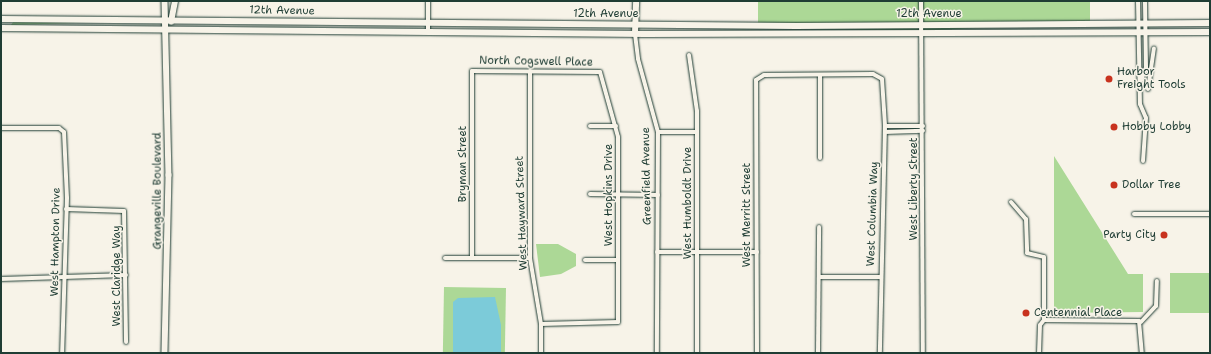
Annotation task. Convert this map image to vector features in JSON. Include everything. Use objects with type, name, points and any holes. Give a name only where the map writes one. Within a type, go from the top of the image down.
[{"type":"main road","points":[[165,1],[169,19]]},
{"type":"main road","points":[[167,30],[175,1]]},
{"type":"main road","name":"Greenfield Avenue","points":[[635,34],[636,1]]},
{"type":"main road","name":"12th Avenue","points":[[1,19],[169,19],[428,23],[1210,23]]},
{"type":"main road","points":[[1,23],[13,19]]},
{"type":"main road","points":[[1059,32],[1095,24]]},
{"type":"main road","name":"12th Avenue","points":[[1,28],[635,34],[1210,32]]},
{"type":"main road","name":"Grangeville Boulevard","points":[[166,353],[167,30]]},
{"type":"street","points":[[428,1],[428,32]]},
{"type":"street","name":"West Liberty Street","points":[[921,1],[923,126],[923,353]]},
{"type":"street","points":[[1138,1],[1141,108],[1146,118],[1143,162]]},
{"type":"street","points":[[1140,84],[1146,74],[1147,33],[1145,1]]},
{"type":"street","name":"Greenfield Avenue","points":[[635,34],[638,59],[658,132],[657,353]]},
{"type":"street","points":[[1148,89],[1154,48]]},
{"type":"street","name":"West Humboldt Drive","points":[[689,55],[697,132],[696,353]]},
{"type":"street","name":"North Cogswell Place","points":[[472,71],[600,72]]},
{"type":"street","name":"Bryman Street","points":[[472,71],[472,258]]},
{"type":"street","name":"West Hayward Street","points":[[530,71],[530,258],[541,324],[541,353]]},
{"type":"street","name":"West Hopkins Drive","points":[[541,324],[618,322],[618,194],[616,126],[600,72]]},
{"type":"street","points":[[820,75],[820,158]]},
{"type":"street","name":"West Columbia Way","points":[[820,75],[880,75],[885,132],[880,277],[880,353]]},
{"type":"street","name":"West Merritt Street","points":[[757,353],[758,77],[820,75]]},
{"type":"street","points":[[590,126],[616,126]]},
{"type":"street","points":[[884,126],[923,126]]},
{"type":"street","name":"West Hampton Drive","points":[[1,128],[59,128],[64,132],[66,209],[62,353]]},
{"type":"street","points":[[885,132],[923,131]]},
{"type":"street","points":[[658,132],[697,132]]},
{"type":"street","points":[[590,194],[658,195]]},
{"type":"street","points":[[1011,202],[1026,219],[1027,253],[1044,257],[1044,320],[1040,325],[1039,353]]},
{"type":"street","name":"West Claridge Way","points":[[66,209],[124,211],[126,342]]},
{"type":"street","points":[[1134,214],[1210,214]]},
{"type":"street","points":[[818,353],[819,227]]},
{"type":"street","points":[[657,252],[757,252]]},
{"type":"street","points":[[445,258],[530,258]]},
{"type":"street","points":[[585,260],[618,260]]},
{"type":"street","points":[[1,279],[64,275],[126,275]]},
{"type":"street","points":[[819,277],[880,277]]},
{"type":"street","points":[[1142,353],[1141,322],[1156,306],[1157,281]]},
{"type":"street","points":[[1044,320],[1141,322]]},
{"type":"green space","points":[[758,1],[1090,1],[1090,22],[919,31],[758,28]]},
{"type":"green space","points":[[14,21],[106,22],[11,25]]},
{"type":"green space","points":[[1054,156],[1128,274],[1143,274],[1143,312],[1054,313]]},
{"type":"green space","points":[[536,244],[558,244],[576,254],[576,266],[561,274],[540,277]]},
{"type":"green space","points":[[1170,273],[1210,273],[1210,313],[1170,313]]},
{"type":"green space","points":[[444,287],[506,288],[505,353],[443,353]]},
{"type":"water","points":[[495,297],[501,325],[501,353],[453,353],[453,302],[458,298]]},
{"type":"place","name":"Harbor Freight Tools","points":[[1109,79]]},
{"type":"place","name":"Hobby Lobby","points":[[1114,127]]},
{"type":"place","name":"Dollar Tree","points":[[1114,185]]},
{"type":"place","name":"Party City","points":[[1164,235]]},
{"type":"place","name":"Centennial Place","points":[[1026,313]]}]
